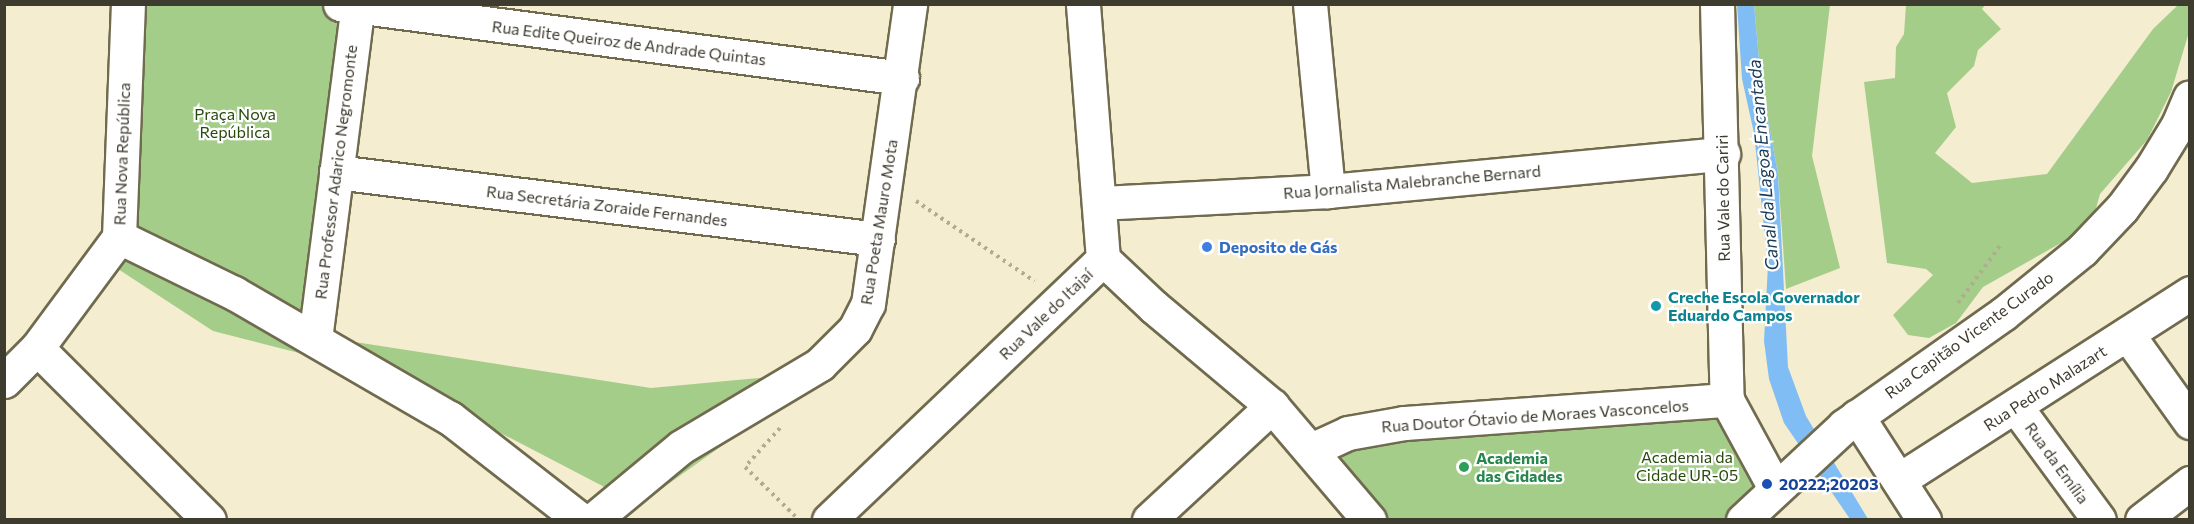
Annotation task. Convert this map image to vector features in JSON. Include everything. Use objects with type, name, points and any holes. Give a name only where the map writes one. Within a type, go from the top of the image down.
[{"type":"street","name":"Rua Nova República","points":[[4,381],[37,348],[119,237],[128,4]]},
{"type":"street","name":"Rua Poeta Mauro Mota","points":[[593,519],[681,447],[820,364],[855,329],[868,304],[902,78],[910,4]]},
{"type":"street","name":"Rua Vale do Itajaí","points":[[829,519],[1103,259],[1083,4]]},
{"type":"street","points":[[1310,4],[1328,191]]},
{"type":"street","name":"Rua Vale do Cariri","points":[[1717,4],[1723,154],[1727,400],[1775,488]]},
{"type":"street","name":"Rua Edite Queiroz de Andrade Quintas","points":[[352,6],[902,78]]},
{"type":"street","name":"Rua Professor Adarico Negromonte","points":[[315,339],[336,172],[352,6]]},
{"type":"street","name":"Rua Capitão Vicente Curado","points":[[1743,519],[1806,459],[1851,421],[2003,314],[2082,250],[2122,208],[2151,169],[2178,125],[2190,98]]},
{"type":"street","name":"Rua Jornalista Malebranche Bernard","points":[[1100,203],[1328,191],[1723,154]]},
{"type":"street","name":"Rua Secretária Zoraide Fernandes","points":[[336,172],[878,239]]},
{"type":"street","points":[[119,237],[234,293],[450,418],[581,519]]},
{"type":"street","points":[[1103,259],[1154,307],[1272,406],[1369,519]]},
{"type":"street","name":"Rua Pedro Malazart","points":[[1899,480],[2016,407],[2190,293]]},
{"type":"street","points":[[2128,335],[2190,422]]},
{"type":"street","points":[[37,348],[209,519]]},
{"type":"street","name":"Rua Doutor Ótavio de Moraes Vasconcelos","points":[[1311,450],[1348,433],[1404,423],[1727,400]]},
{"type":"street","points":[[1149,519],[1272,406]]},
{"type":"street","name":"Rua da Emília","points":[[2016,407],[2099,519]]},
{"type":"street","points":[[1851,421],[1899,480],[1924,519]]},
{"type":"street","points":[[2142,519],[2190,483]]},
{"type":"path","points":[[886,180],[1061,300]]},
{"type":"path","points":[[1954,308],[2002,243]]},
{"type":"path","points":[[776,389],[780,428],[745,467],[798,519]]},
{"type":"green space","name":"Praça Nova República","points":[[136,5],[363,5],[316,336],[651,388],[825,372],[639,505],[393,377],[213,331],[118,269],[115,256]]},
{"type":"green space","points":[[1754,5],[1830,5],[1812,156],[1840,268],[1786,289],[1778,174],[1761,81]]},
{"type":"green space","points":[[1906,5],[1985,5],[1982,9],[2001,29],[1978,50],[1974,66],[1947,93],[1956,127],[1935,153],[1972,183],[2047,174],[2153,29],[2178,5],[2189,5],[2189,32],[2171,92],[2147,140],[2100,194],[2091,226],[1983,287],[1956,323],[1929,338],[1908,335],[1893,315],[1933,275],[1926,269],[1887,263],[1864,82],[1895,78],[1896,47],[1904,34]]},
{"type":"green space","name":"Academia da Cidade UR-05","points":[[1733,412],[1765,483],[1730,519],[1361,519],[1307,456],[1400,419]]},
{"type":"water","name":"Canal da Lagoa Encantada","points":[[1737,5],[1754,5],[1761,81],[1778,174],[1788,367],[1806,416],[1868,519],[1850,519],[1784,423],[1769,379],[1764,341],[1768,265],[1754,133],[1742,79]]},
{"type":"place","name":"Deposito de Gás","points":[[1207,247]]},
{"type":"place","name":"Creche Escola Governador Eduardo Campos","points":[[1656,306]]},
{"type":"place","name":"Academia das Cidades","points":[[1464,467]]},
{"type":"place","name":"20222;20203","points":[[1767,484]]}]
